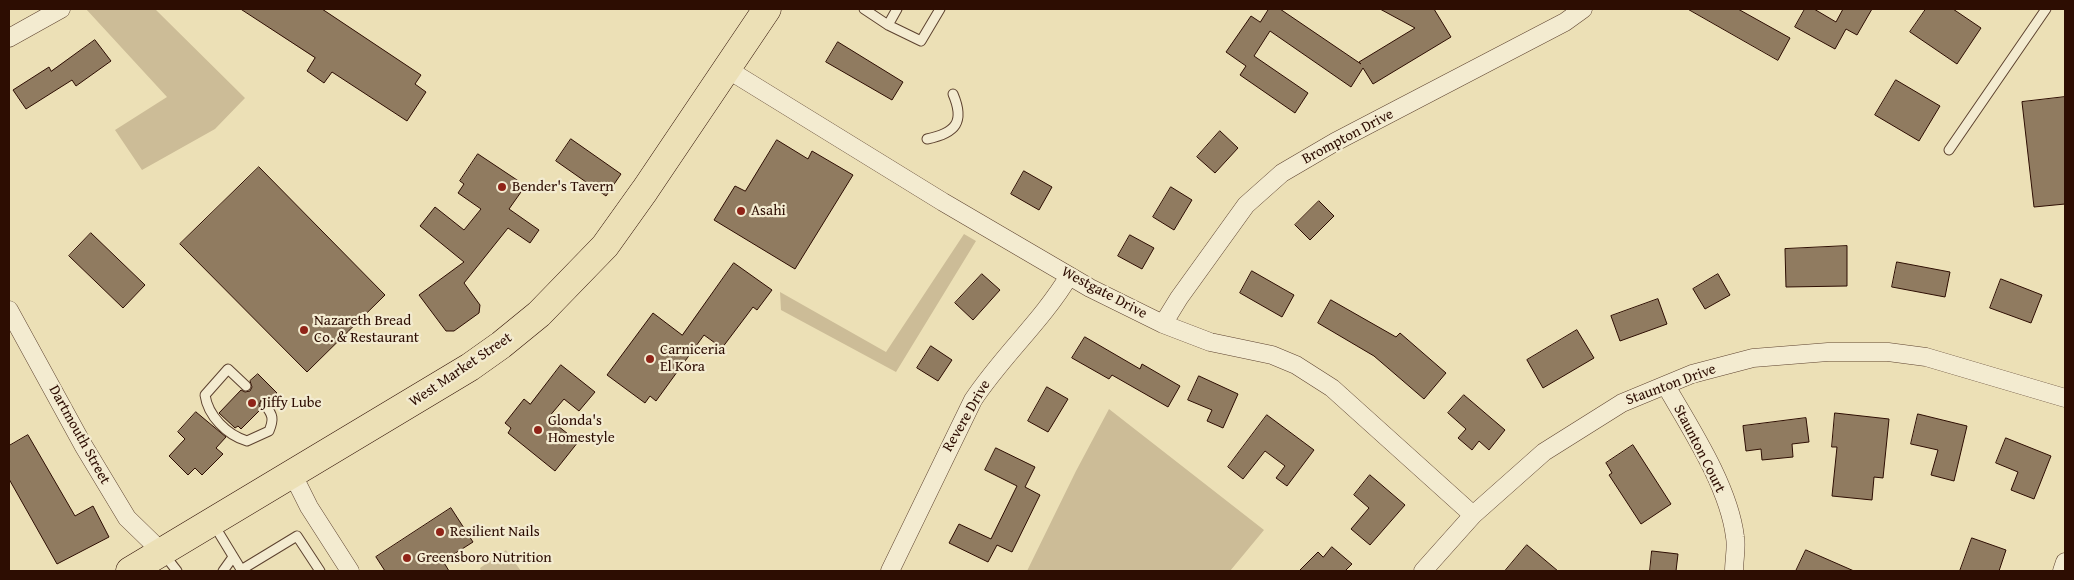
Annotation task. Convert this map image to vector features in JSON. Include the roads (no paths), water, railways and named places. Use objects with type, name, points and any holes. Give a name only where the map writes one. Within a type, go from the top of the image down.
[{"type":"main road","name":"West Market Street","points":[[130,571],[169,561],[211,520],[470,367],[539,314],[604,246],[767,9]]},
{"type":"street","points":[[9,38],[61,9]]},
{"type":"street","name":"Brompton Drive","points":[[1163,324],[1178,298],[1246,205],[1282,173],[1335,142],[1565,22],[1583,9]]},
{"type":"street","name":"Westgate Drive","points":[[727,69],[943,202],[1069,276],[1163,324],[1210,342],[1272,355],[1296,365],[1332,388],[1473,515]]},
{"type":"street","name":"Revere Drive","points":[[890,571],[953,436],[973,400],[984,383],[1054,302],[1069,276]]},
{"type":"street","name":"Dartmouth Street","points":[[9,310],[83,445],[122,509],[136,528],[169,561]]},
{"type":"street","name":"Staunton Drive","points":[[1423,571],[1473,515],[1544,452],[1622,403],[1692,374],[1752,358],[1828,352],[1888,352],[1926,357],[2065,398]]},
{"type":"street","name":"Staunton Court","points":[[1666,386],[1703,450],[1724,496],[1735,537],[1734,571]]},
{"type":"street","points":[[292,473],[309,507],[350,571]]},
{"type":"street","points":[[2062,571],[2065,562]]},
{"type":"lane","points":[[864,9],[888,26],[921,41],[940,9]]},
{"type":"lane","points":[[888,26],[897,9]]},
{"type":"lane","points":[[1949,150],[2046,9]]},
{"type":"lane","points":[[927,139],[942,136],[957,124],[960,117],[953,94]]},
{"type":"lane","points":[[246,386],[228,369],[205,395],[210,412],[221,425],[235,437],[247,441],[269,431],[273,421],[272,413],[265,405]]},
{"type":"lane","points":[[211,520],[242,570],[297,536],[320,571]]},
{"type":"lane","points":[[223,571],[233,557]]},
{"type":"place","name":"Bender's Tavern","points":[[502,187]]},
{"type":"place","name":"Asahi","points":[[741,211]]},
{"type":"place","name":"Nazareth Bread Co. & Restaurant","points":[[304,330]]},
{"type":"place","name":"Carniceria El Kora","points":[[650,359]]},
{"type":"place","name":"Jiffy Lube","points":[[252,403]]},
{"type":"place","name":"Glonda's Homestyle","points":[[538,430]]},
{"type":"place","name":"Resilient Nails","points":[[440,532]]},
{"type":"place","name":"Greensboro Nutrition","points":[[407,558]]}]
